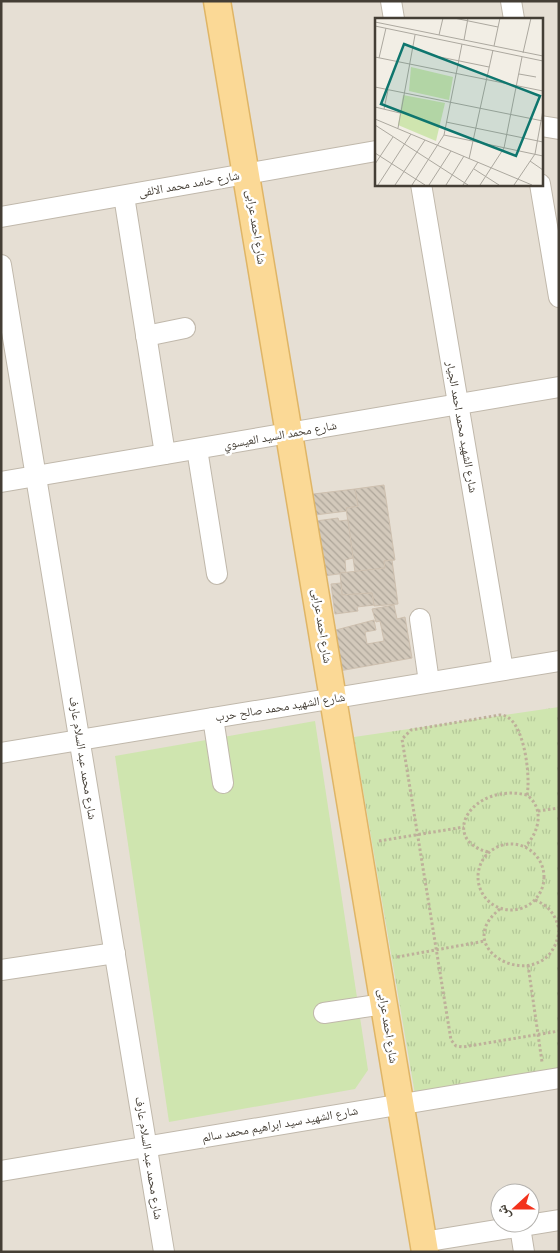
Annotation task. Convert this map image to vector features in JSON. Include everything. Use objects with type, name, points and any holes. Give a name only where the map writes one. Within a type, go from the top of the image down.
[{"type":"main road","name":"شارع احمد عرابى","points":[[217,1],[248,174],[424,1247]]},
{"type":"street","points":[[392,1],[394,18]]},
{"type":"street","points":[[511,1],[514,18]]},
{"type":"street","points":[[542,126],[559,129]]},
{"type":"street","name":"شارع حامد محمد الالفى","points":[[1,217],[375,151]]},
{"type":"street","name":"شارع الشهيد محمد احمد الجيار","points":[[421,185],[503,670]]},
{"type":"street","points":[[540,185],[559,297]]},
{"type":"street","points":[[124,196],[165,454]]},
{"type":"street","name":"شارع محمد عبد السلام عارف","points":[[1,265],[164,1252]]},
{"type":"street","points":[[146,336],[184,328]]},
{"type":"street","name":"شارع محمد السيد العيسوي","points":[[1,482],[559,387]]},
{"type":"street","points":[[197,449],[216,574]]},
{"type":"street","points":[[420,620],[429,682]]},
{"type":"street","name":"شارع الشهيد محمد صالح حرب","points":[[1,752],[559,661]]},
{"type":"street","points":[[213,718],[223,783]]},
{"type":"street","points":[[2,964],[115,953]]},
{"type":"street","points":[[324,1013],[384,1004]]},
{"type":"street","name":"شارع الشهيد سيد ابراهيم محمد سالم","points":[[1,1171],[552,1079]]},
{"type":"street","points":[[540,1223],[559,1220]]},
{"type":"street","points":[[424,1247],[491,1233]]},
{"type":"street","points":[[521,1233],[524,1252]]},
{"type":"path","points":[[527,795],[527,763],[515,722],[508,716],[500,715],[411,730],[404,735],[401,743],[453,1044],[463,1047],[559,1031]]},
{"type":"path","points":[[488,852],[481,850],[469,841],[464,826],[470,810],[484,798],[500,793],[527,795],[532,799],[538,811],[537,827],[525,847]]},
{"type":"path","points":[[538,811],[559,808]]},
{"type":"path","points":[[358,844],[464,826]]},
{"type":"path","points":[[518,844],[525,847],[538,858],[544,875],[540,892],[535,900],[519,909],[500,909],[484,897],[477,879],[478,869],[488,852],[502,845],[518,844]]},
{"type":"path","points":[[500,909],[487,922],[485,941],[488,950],[502,962],[528,965],[536,963],[550,954],[559,931],[554,915],[543,903],[535,900]]},
{"type":"path","points":[[377,961],[485,941]]},
{"type":"path","points":[[528,965],[538,1035],[552,1079]]},
{"type":"shaded area","points":[[1,1],[559,1],[559,1252],[1,1252]]},
{"type":"green space","points":[[559,707],[559,1085],[417,1106],[354,737]]},
{"type":"green space","points":[[315,721],[368,1070],[355,1089],[169,1122],[115,756]]},
{"type":"building","points":[[384,485],[395,560],[384,561],[385,568],[355,572],[346,508],[358,506],[355,489]]},
{"type":"building","points":[[355,489],[358,506],[346,508],[347,511],[315,515],[316,521],[338,518],[339,521],[348,520],[353,558],[345,560],[346,573],[323,576],[305,495]]},
{"type":"building","points":[[392,560],[398,604],[374,606],[372,593],[342,595],[340,573],[385,568],[384,561]]},
{"type":"building","points":[[341,583],[342,595],[372,593],[374,605],[357,607],[358,611],[335,614],[331,584]]},
{"type":"building","points":[[394,605],[397,619],[405,617],[412,658],[339,671],[332,631],[374,620],[376,630],[365,632],[367,644],[384,641],[380,621],[376,622],[372,609]]}]
